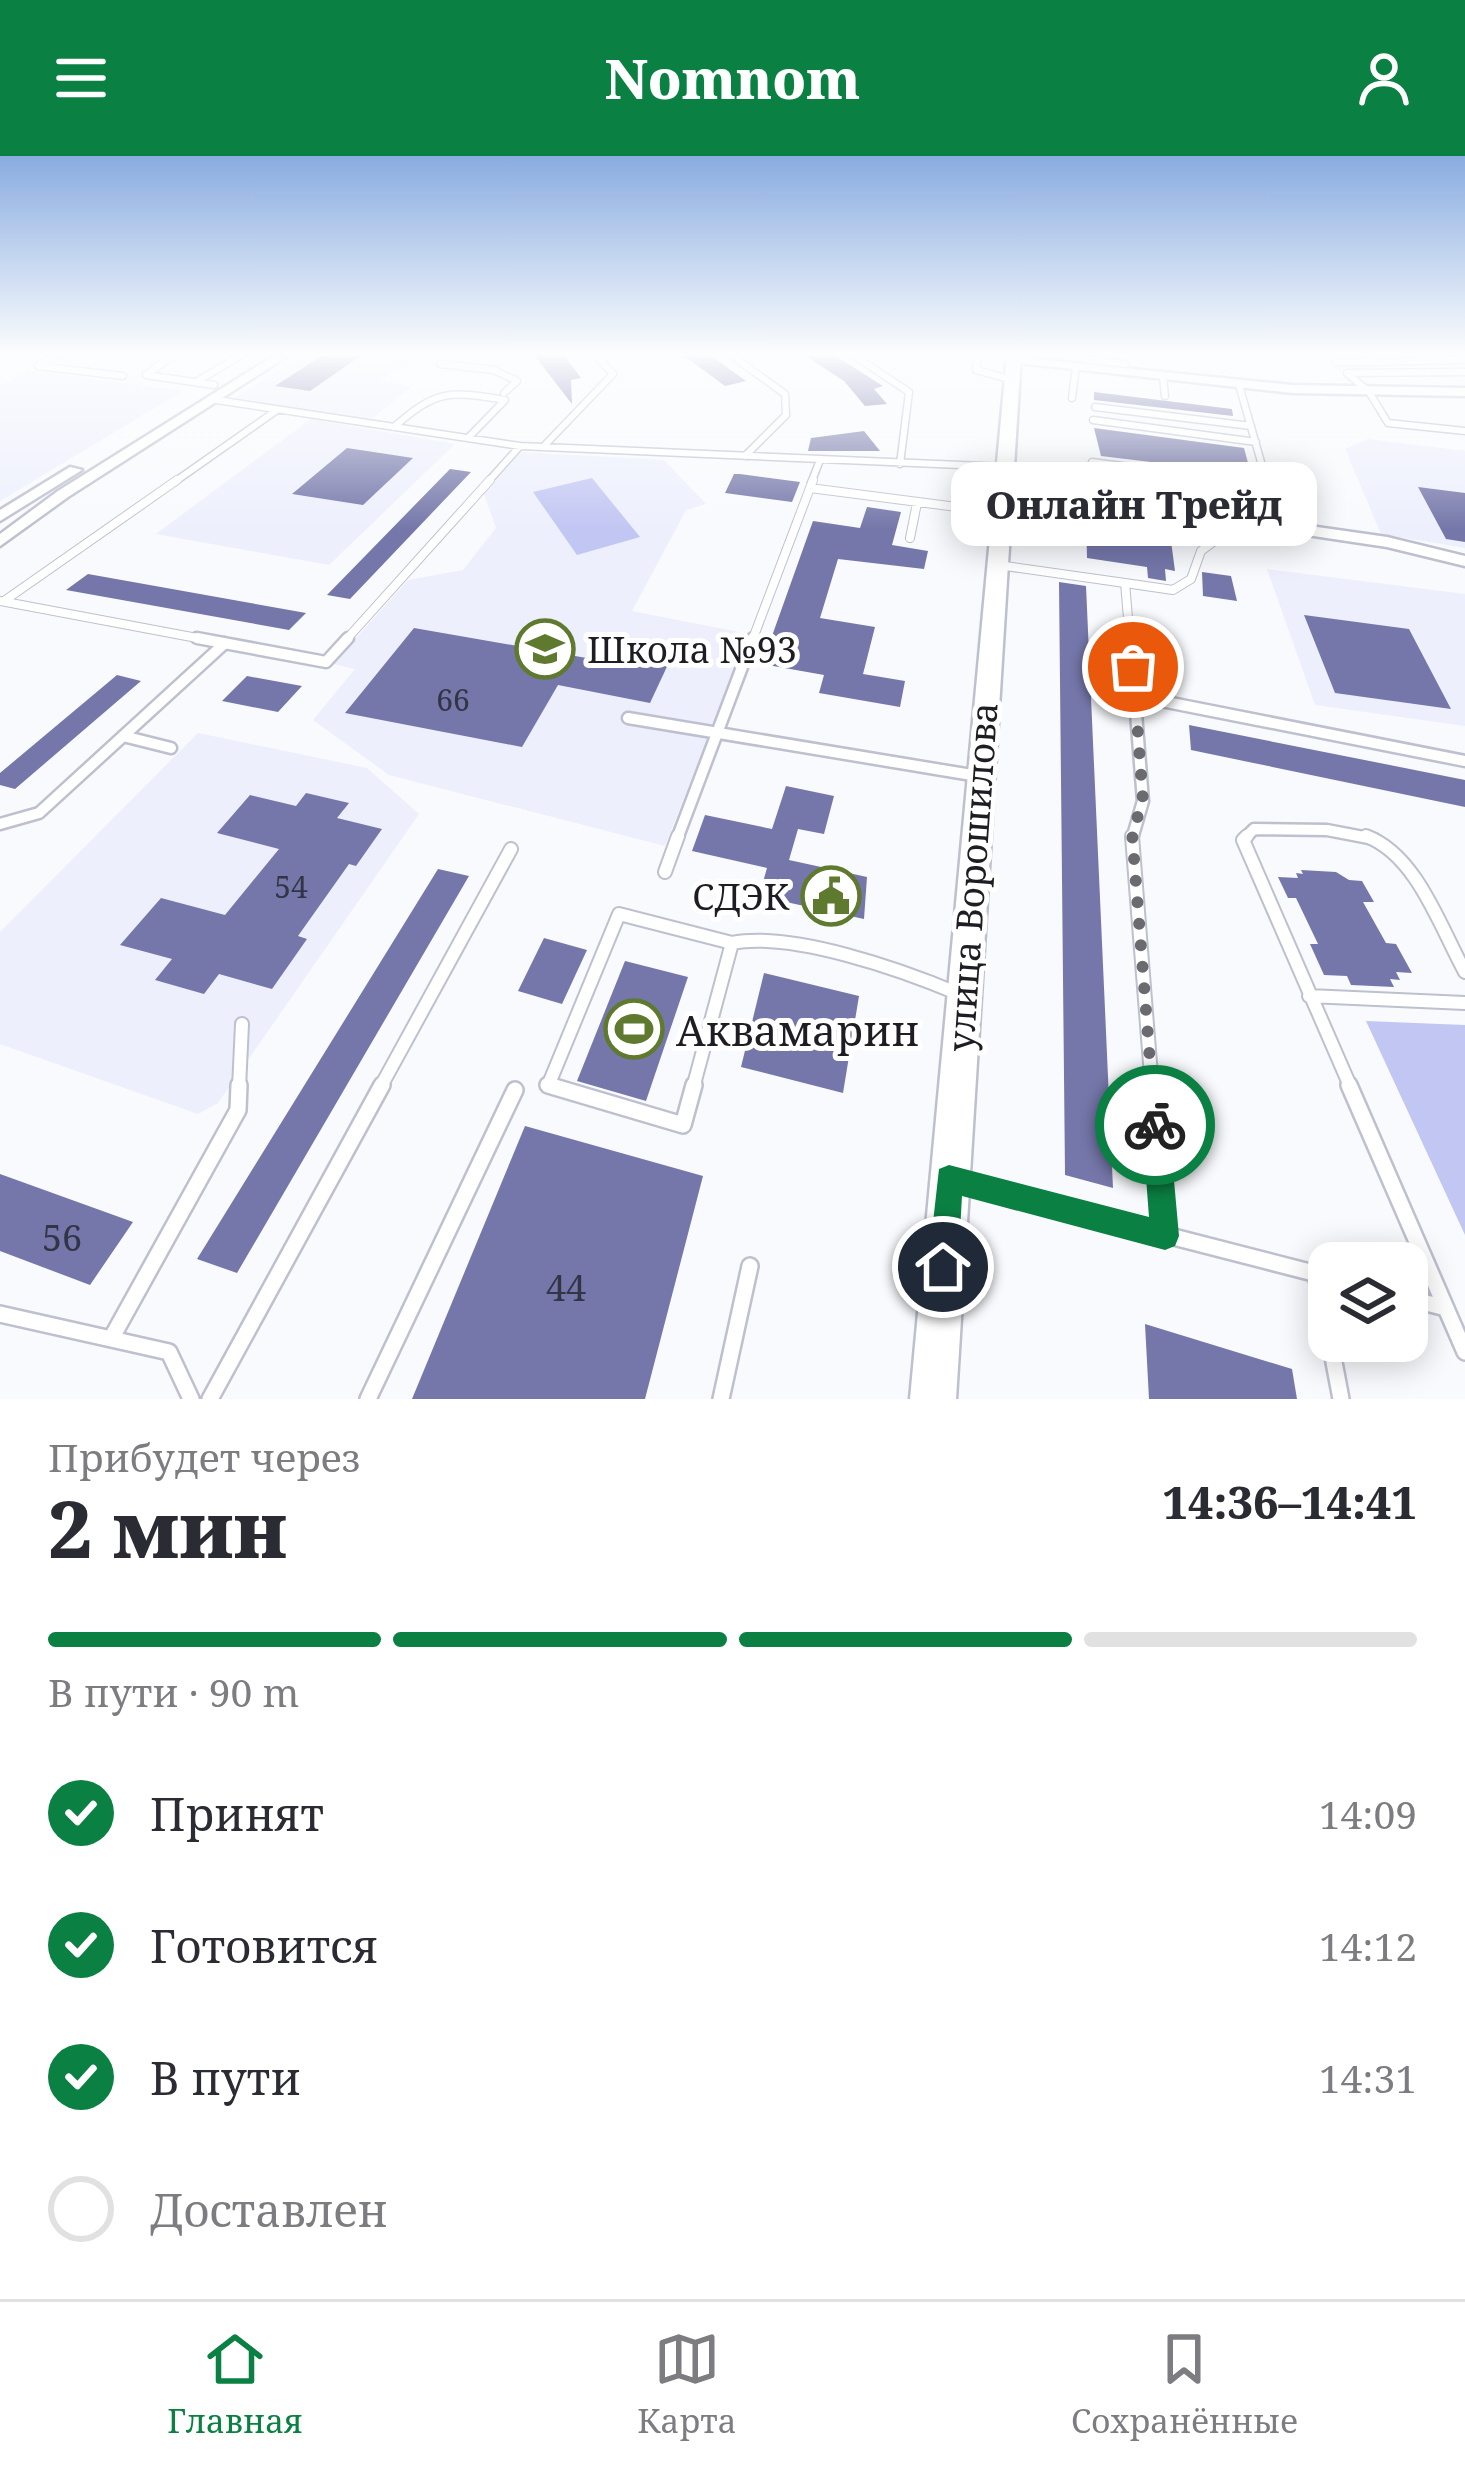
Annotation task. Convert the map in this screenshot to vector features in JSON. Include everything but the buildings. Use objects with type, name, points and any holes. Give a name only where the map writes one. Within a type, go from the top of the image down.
[{"type":"main road","name":"улица Ворошилова","points":[[933,1399],[978,776],[1011,413]]},
{"type":"street","points":[[0,517],[168,413]]},
{"type":"street","points":[[0,541],[174,413]]},
{"type":"street","points":[[1006,476],[1387,542],[1465,561]]},
{"type":"street","points":[[41,490],[63,494]]},
{"type":"lane","points":[[2,601],[273,413]]},
{"type":"lane","points":[[298,413],[520,446],[900,464],[1006,476]]},
{"type":"lane","points":[[394,427],[409,413]]},
{"type":"lane","points":[[468,438],[492,413]]},
{"type":"lane","points":[[543,447],[576,413]]},
{"type":"lane","points":[[745,456],[786,413]]},
{"type":"lane","points":[[900,464],[906,413]]},
{"type":"lane","points":[[1147,413],[1251,426]]},
{"type":"lane","points":[[998,565],[1173,590],[1191,579],[1201,551],[1217,539],[1280,526],[1247,413]]},
{"type":"lane","points":[[1382,413],[1388,423],[1465,431]]},
{"type":"lane","points":[[1162,415],[1165,430]]},
{"type":"lane","points":[[1093,420],[1256,442]]},
{"type":"lane","points":[[2,601],[326,662],[520,446]]},
{"type":"lane","points":[[1169,455],[1172,472]]},
{"type":"lane","points":[[665,872],[820,460]]},
{"type":"lane","points":[[1092,462],[1269,485]]},
{"type":"lane","points":[[810,488],[917,502],[1057,536]]},
{"type":"lane","points":[[910,538],[917,502]]},
{"type":"lane","points":[[1125,583],[1143,801],[1132,833],[1165,1236]]},
{"type":"lane","points":[[0,824],[39,813],[225,643]]},
{"type":"lane","points":[[1136,697],[1465,761]]},
{"type":"lane","points":[[628,718],[978,776]]},
{"type":"lane","points":[[122,736],[171,748]]},
{"type":"lane","points":[[1465,972],[1392,848],[1354,834],[1254,829],[1243,840],[1465,1352]]},
{"type":"lane","points":[[210,1399],[511,849]]},
{"type":"lane","points":[[731,943],[683,1125],[548,1086],[619,914],[731,943],[757,938],[897,968],[962,995]]},
{"type":"lane","points":[[1309,996],[1465,1003]]},
{"type":"lane","points":[[111,1339],[238,1110],[242,1024]]},
{"type":"lane","points":[[368,1399],[515,1090]]},
{"type":"lane","points":[[949,1179],[1308,1271]]},
{"type":"lane","points":[[722,1399],[750,1266]]},
{"type":"lane","points":[[1428,1303],[1446,1308]]},
{"type":"lane","points":[[0,1314],[169,1352],[191,1399]]},
{"type":"lane","points":[[1334,1362],[1342,1399]]},
{"type":"shaded area","points":[[0,413],[146,413],[0,501]]},
{"type":"shaded area","points":[[338,413],[379,413],[373,418]]},
{"type":"shaded area","points":[[311,419],[455,444],[329,565],[156,534]]},
{"type":"shaded area","points":[[1368,439],[1465,451],[1465,548],[1381,534],[1345,449]]},
{"type":"shaded area","name":"Школа №93","points":[[521,452],[664,460],[706,504],[686,510],[632,611],[749,634],[665,846],[389,775],[313,720],[355,669],[333,664],[408,580],[463,570],[496,528],[484,494]]},
{"type":"shaded area","points":[[592,478],[640,537],[577,555],[533,492]]},
{"type":"shaded area","points":[[1267,569],[1465,594],[1465,726],[1315,705]]},
{"type":"shaded area","points":[[198,733],[367,768],[419,814],[218,1103],[198,1114],[0,1044],[0,932]]},
{"type":"shaded area","points":[[1366,1021],[1465,1025],[1465,1235]]},
{"type":"way so far","points":[[1133,667],[1143,801],[1132,833],[1155,1125]]},
{"type":"place","name":"Школа №93","points":[[545,649]]},
{"type":"place","name":"Онлайн Трейд","points":[[1133,667]]},
{"type":"place","name":"СДЭК","points":[[831,896]]},
{"type":"place","name":"Аквамарин","points":[[634,1029]]},
{"type":"route","points":[[943,1267],[949,1179],[1165,1236],[1155,1125]]}]
